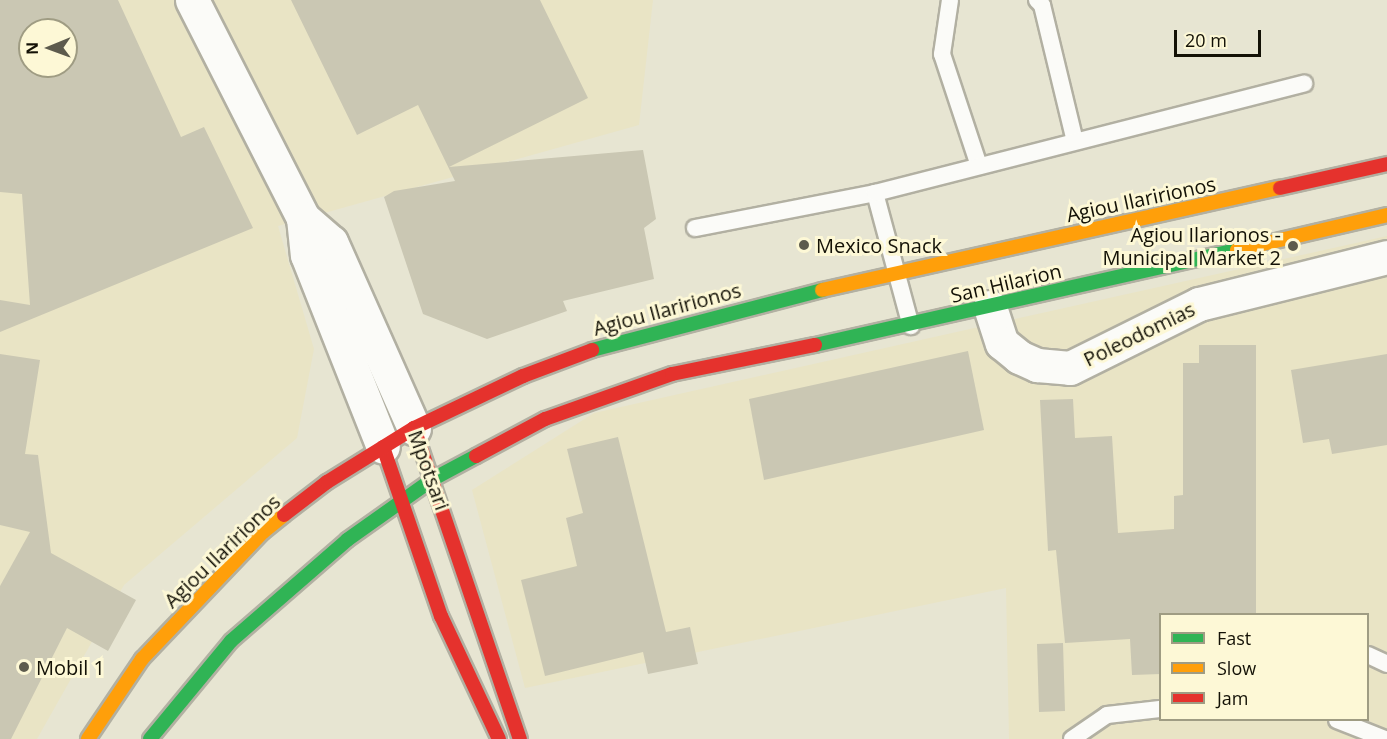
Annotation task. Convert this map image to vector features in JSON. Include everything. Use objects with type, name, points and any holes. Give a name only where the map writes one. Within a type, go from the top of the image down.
[{"type":"main road","name":"Agiou Ilaririonos","points":[[88,739],[142,659],[206,588],[263,532],[327,482],[414,428],[582,352],[749,306],[1387,164]]},
{"type":"main road","name":"San Hilarion","points":[[433,479],[545,419],[672,374],[761,354],[911,326],[1387,214]]},
{"type":"main road","name":"Mpotsari","points":[[414,428],[520,739]]},
{"type":"main road","name":"Mpotsari","points":[[383,447],[441,616],[499,739]]},
{"type":"main road","points":[[150,739],[231,641],[347,540],[433,479]]},
{"type":"street","name":"Mpotsari","points":[[192,0],[303,218],[306,255],[383,447]]},
{"type":"street","name":"Mpotsari","points":[[303,218],[331,242],[414,428]]},
{"type":"street","name":"Poleodomias","points":[[990,307],[1002,343],[1019,357],[1037,365],[1070,368],[1199,304],[1387,257]]},
{"type":"lane","points":[[950,0],[942,54],[979,166]]},
{"type":"lane","points":[[1037,0],[1042,5],[1075,141]]},
{"type":"lane","points":[[695,228],[875,193],[1304,84]]},
{"type":"lane","points":[[875,193],[911,326]]},
{"type":"lane","points":[[1369,655],[1387,664]]},
{"type":"lane","points":[[1072,739],[1107,715],[1159,709]]},
{"type":"lane","points":[[1340,721],[1385,739]]},
{"type":"shaded area","points":[[0,0],[653,0],[639,125],[278,226],[314,349],[297,438],[124,585],[37,739],[0,739]]},
{"type":"shaded area","points":[[1387,236],[1387,739],[1009,739],[1006,588],[525,688],[472,490],[594,413]]},
{"type":"building","points":[[0,0],[118,0],[181,137],[204,127],[253,228],[0,332],[0,300],[30,305],[22,194],[0,192]]},
{"type":"building","points":[[291,0],[540,0],[588,98],[449,167],[643,150],[656,219],[644,228],[654,279],[563,301],[567,311],[487,339],[423,314],[384,197],[394,191],[455,181],[418,105],[357,135]]},
{"type":"building","points":[[1199,345],[1256,345],[1256,613],[1159,613],[1159,674],[1132,675],[1130,639],[1065,643],[1056,550],[1048,551],[1040,400],[1073,399],[1075,438],[1112,436],[1118,533],[1174,529],[1174,496],[1183,495],[1183,363],[1199,363]]},
{"type":"building","points":[[968,351],[984,430],[764,480],[749,399]]},
{"type":"building","points":[[0,354],[40,360],[25,454],[38,455],[51,553],[136,600],[108,651],[67,628],[11,739],[0,739],[0,586],[30,532],[0,525]]},
{"type":"building","points":[[1387,354],[1387,445],[1332,454],[1329,439],[1303,443],[1291,370]]},
{"type":"building","points":[[618,437],[666,632],[690,627],[698,664],[648,674],[643,652],[545,676],[521,580],[577,566],[566,518],[583,513],[567,449]]},
{"type":"building","points":[[1063,643],[1065,711],[1039,712],[1037,644]]},
{"type":"traffic: fast","points":[[815,345],[1237,250]]},
{"type":"traffic: fast","points":[[592,350],[822,290]]},
{"type":"traffic: fast","points":[[150,739],[231,641],[347,540],[433,479],[476,456]]},
{"type":"traffic: slow","points":[[822,290],[1280,188]]},
{"type":"traffic: slow","points":[[1237,250],[1387,215]]},
{"type":"traffic: slow","points":[[88,739],[142,659],[263,532],[284,515]]},
{"type":"traffic: jam","points":[[1280,188],[1387,164]]},
{"type":"traffic: jam","points":[[476,456],[545,419],[672,374],[815,345]]},
{"type":"traffic: jam","points":[[284,515],[327,482],[414,428],[523,376],[592,350]]},
{"type":"traffic: jam","points":[[414,428],[520,739]]},
{"type":"traffic: jam","points":[[383,447],[441,616],[499,739]]},
{"type":"place","name":"Mexico Snack","points":[[804,245]]},
{"type":"place","name":"Agiou Ilarionos - Municipal Market 2","points":[[1293,246]]},
{"type":"place","name":"Mobil 1","points":[[24,667]]}]
